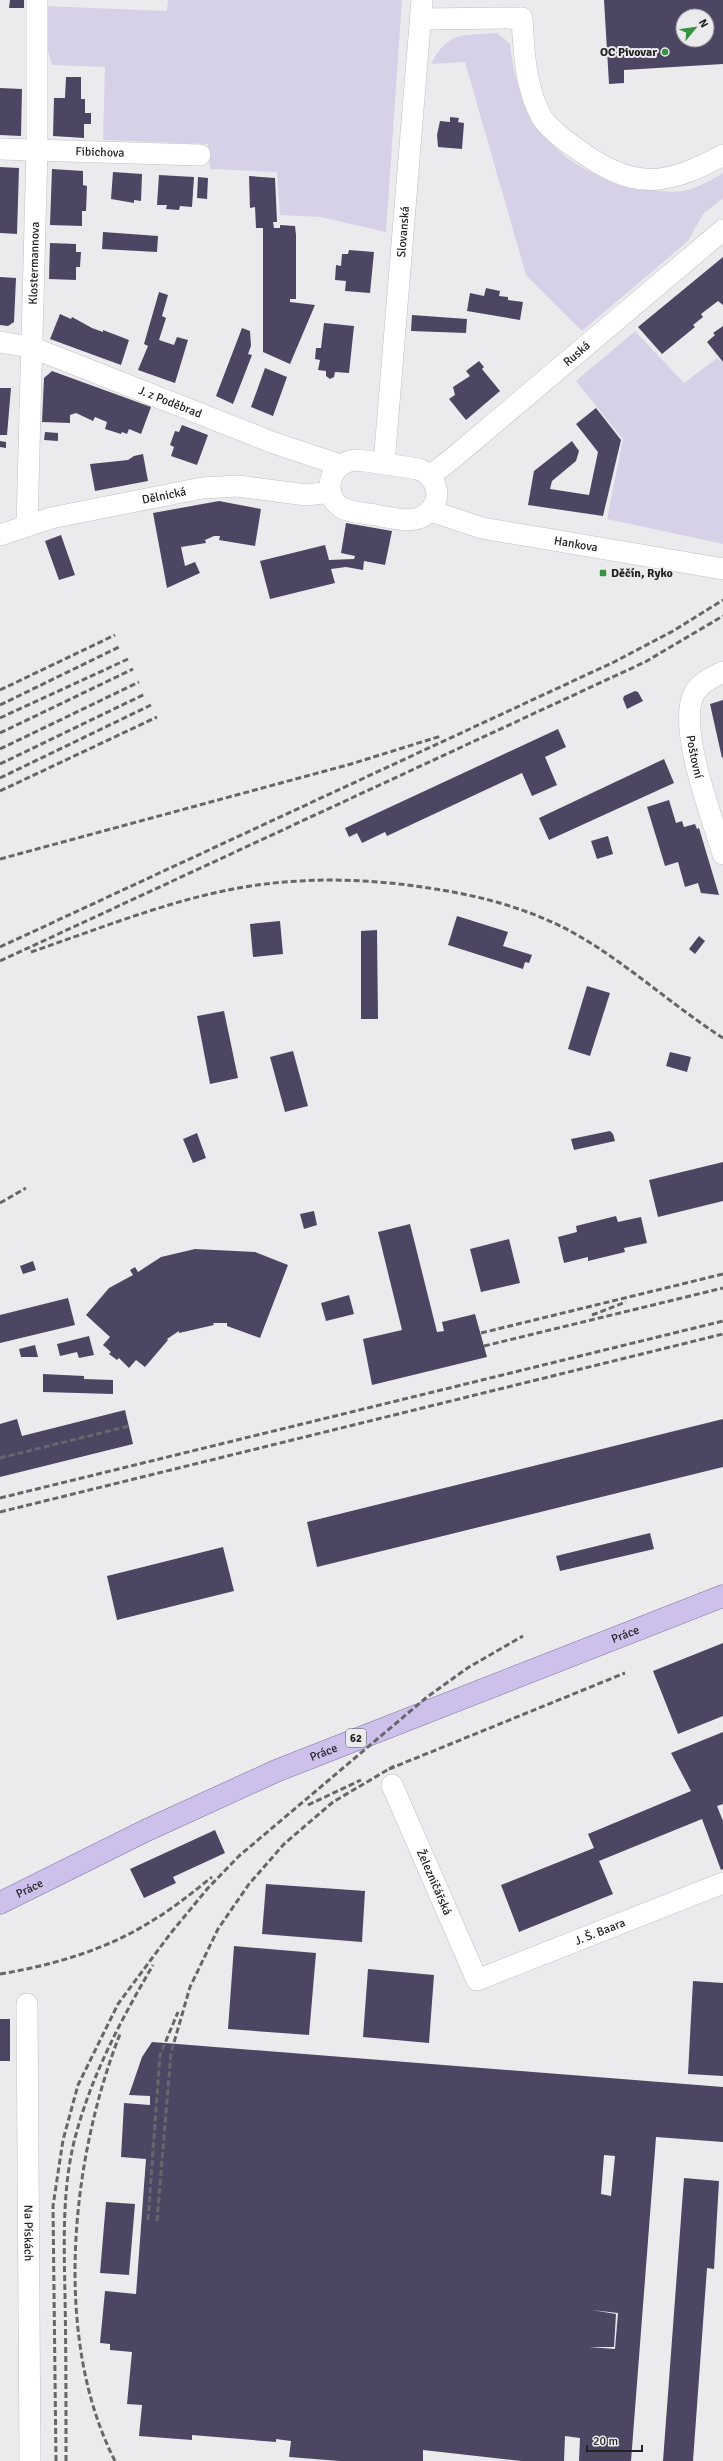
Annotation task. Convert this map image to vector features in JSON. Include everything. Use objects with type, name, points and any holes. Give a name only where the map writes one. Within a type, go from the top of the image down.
[{"type":"main road","name":"Práce","points":[[0,1903],[147,1830],[276,1770],[723,1596]]},
{"type":"street","name":"Klostermannova","points":[[27,525],[37,150],[37,0]]},
{"type":"street","points":[[421,9],[522,18],[525,70],[541,118],[568,143],[593,161],[640,180],[670,179],[692,172],[723,155]]},
{"type":"street","name":"Slovanská","points":[[384,464],[421,9]]},
{"type":"street","name":"Fibichova","points":[[0,149],[200,156]]},
{"type":"street","name":"Ruská","points":[[430,476],[723,230]]},
{"type":"street","name":"J. z Poděbrad","points":[[0,342],[31,347],[274,443],[340,465]]},
{"type":"street","points":[[354,460],[384,464],[418,469],[430,476],[437,493],[431,511],[424,517],[410,520],[352,511],[338,505],[331,492],[331,477],[340,465],[354,460]]},
{"type":"street","name":"Dělnická","points":[[0,535],[51,518],[202,488],[238,486],[306,495],[331,492]]},
{"type":"street","name":"Hankova","points":[[431,511],[482,528],[723,569]]},
{"type":"street","name":"Poštovní","points":[[723,672],[709,679],[694,693],[689,710],[689,735],[723,854]]},
{"type":"street","name":"Železničářská","points":[[392,1785],[477,1980]]},
{"type":"street","name":"J. Š. Baara","points":[[477,1980],[723,1883]]},
{"type":"street","name":"Na Pískách","points":[[27,2004],[30,2461]]},
{"type":"shaded area","points":[[168,0],[402,0],[386,232],[321,217],[280,215],[277,172],[210,169],[208,144],[103,140],[105,67],[52,65],[43,32],[44,6],[167,11]]},
{"type":"shaded area","points":[[497,33],[510,44],[514,71],[522,96],[533,119],[547,138],[565,155],[585,169],[609,180],[636,187],[668,192],[691,189],[723,173],[723,198],[703,214],[688,241],[582,331],[526,275],[465,62],[431,64],[444,45],[451,40],[465,35]]},
{"type":"shaded area","points":[[635,331],[684,383],[717,358],[723,363],[723,544],[607,519],[623,439],[576,381]]},
{"type":"building","points":[[10,0],[24,0],[24,8],[9,8]]},
{"type":"building","name":"OC Pivovar","points":[[604,0],[723,0],[723,64],[624,70],[624,83],[609,84]]},
{"type":"building","points":[[66,77],[81,77],[81,99],[85,99],[85,113],[91,113],[91,124],[84,124],[84,138],[53,136],[54,98],[65,98]]},
{"type":"building","points":[[0,88],[22,89],[21,136],[0,135]]},
{"type":"building","points":[[450,117],[459,118],[458,122],[464,123],[462,149],[438,147],[437,135],[440,121],[450,122]]},
{"type":"building","points":[[0,167],[19,168],[17,234],[0,233]]},
{"type":"building","points":[[52,169],[83,171],[83,185],[87,186],[86,211],[82,211],[82,226],[50,225]]},
{"type":"building","points":[[113,172],[142,174],[141,201],[134,200],[134,203],[111,199]]},
{"type":"building","points":[[159,175],[194,177],[192,207],[180,206],[179,210],[166,209],[167,205],[157,205]]},
{"type":"building","points":[[249,176],[275,178],[277,222],[273,222],[274,228],[280,228],[280,225],[295,226],[296,299],[290,299],[290,302],[315,305],[290,364],[263,352],[263,228],[256,228],[255,207],[250,208]]},
{"type":"building","points":[[198,177],[208,178],[207,199],[197,198]]},
{"type":"building","points":[[103,232],[158,236],[157,252],[102,249]]},
{"type":"building","points":[[50,243],[76,244],[76,252],[81,252],[80,267],[76,267],[76,280],[49,279]]},
{"type":"building","points":[[349,250],[374,252],[370,293],[345,291],[346,281],[335,280],[336,265],[341,266],[342,254],[348,254]]},
{"type":"building","points":[[723,257],[723,305],[718,301],[701,314],[703,317],[693,325],[695,327],[662,354],[638,327]]},
{"type":"building","points":[[0,277],[16,278],[14,322],[8,326],[0,325]]},
{"type":"building","points":[[486,288],[500,291],[499,296],[508,297],[508,300],[523,302],[520,320],[467,311],[470,293],[484,296]]},
{"type":"building","points":[[159,292],[168,295],[162,316],[166,318],[159,340],[174,345],[177,337],[188,340],[175,383],[138,370],[148,346],[144,344]]},
{"type":"building","points":[[60,314],[71,319],[72,317],[92,328],[103,332],[103,330],[129,340],[121,365],[50,339]]},
{"type":"building","points":[[412,315],[467,319],[466,333],[411,331]]},
{"type":"building","points":[[324,323],[354,326],[349,373],[335,372],[334,377],[330,379],[326,376],[326,371],[318,370],[320,360],[315,359],[316,348],[321,348]]},
{"type":"building","points":[[723,326],[723,362],[707,342],[715,335],[713,333]]},
{"type":"building","points":[[242,328],[250,331],[251,346],[248,354],[252,355],[233,404],[216,396]]},
{"type":"building","points":[[479,361],[484,367],[482,369],[500,391],[466,420],[449,399],[455,395],[453,387],[470,376],[466,371]]},
{"type":"building","points":[[265,368],[287,377],[273,416],[251,407]]},
{"type":"building","points":[[52,371],[151,407],[141,434],[129,429],[127,434],[122,432],[121,434],[105,429],[107,422],[95,417],[93,421],[76,413],[70,415],[70,423],[42,422],[44,378]]},
{"type":"building","points":[[0,388],[11,388],[7,435],[0,435]]},
{"type":"building","points":[[596,408],[621,440],[603,516],[528,505],[534,471],[572,441],[579,451],[576,461],[552,481],[550,489],[589,495],[598,452],[576,424]]},
{"type":"building","points":[[182,425],[208,435],[197,465],[171,456],[174,447],[170,445],[175,431],[179,432]]},
{"type":"building","points":[[45,432],[58,433],[58,441],[44,440]]},
{"type":"building","points":[[0,441],[6,442],[6,448],[0,447]]},
{"type":"building","points":[[143,454],[148,481],[95,491],[90,464],[128,460],[134,456]]},
{"type":"building","points":[[219,501],[261,509],[255,546],[219,540],[220,536],[214,536],[205,540],[206,543],[181,547],[185,566],[195,562],[200,573],[167,588],[153,513]]},
{"type":"building","points":[[346,523],[392,531],[385,565],[364,561],[363,570],[346,567],[331,569],[335,583],[270,599],[260,561],[325,545],[329,560],[354,559],[355,556],[341,553]]},
{"type":"building","points":[[61,535],[75,575],[59,580],[45,541]]},
{"type":"building","points":[[635,691],[638,692],[643,701],[627,709],[623,699],[624,696]]},
{"type":"building","points":[[723,700],[723,757],[722,758],[710,704]]},
{"type":"building","points":[[558,729],[566,747],[545,757],[557,785],[532,796],[522,773],[387,836],[385,832],[362,843],[357,833],[349,837],[345,828]]},
{"type":"building","points":[[664,759],[674,783],[549,840],[539,818]]},
{"type":"building","points":[[669,800],[676,823],[682,821],[684,827],[695,824],[697,829],[699,828],[719,895],[701,893],[698,883],[685,887],[678,862],[665,866],[647,807]]},
{"type":"building","points":[[608,836],[613,854],[597,859],[591,841]]},
{"type":"building","points":[[457,916],[508,932],[503,946],[532,955],[529,963],[525,962],[523,969],[448,945]]},
{"type":"building","points":[[280,921],[283,954],[253,957],[250,924]]},
{"type":"building","points":[[377,930],[378,1019],[361,1019],[361,931]]},
{"type":"building","points":[[699,936],[705,941],[695,954],[689,949]]},
{"type":"building","points":[[587,986],[610,993],[590,1056],[568,1049]]},
{"type":"building","points":[[224,1011],[238,1078],[210,1084],[197,1016]]},
{"type":"building","points":[[293,1051],[308,1106],[285,1112],[270,1057]]},
{"type":"building","points":[[670,1052],[691,1057],[687,1072],[666,1066]]},
{"type":"building","points":[[610,1131],[613,1134],[615,1141],[574,1150],[571,1139]]},
{"type":"building","points":[[197,1133],[206,1158],[193,1163],[183,1139]]},
{"type":"building","points":[[723,1162],[723,1201],[658,1217],[649,1180]]},
{"type":"building","points":[[314,1211],[317,1225],[304,1229],[300,1214]]},
{"type":"building","points":[[616,1216],[618,1222],[641,1217],[647,1243],[624,1248],[625,1252],[588,1261],[588,1257],[564,1263],[558,1237],[577,1232],[576,1226]]},
{"type":"building","points":[[410,1224],[437,1332],[444,1331],[442,1322],[475,1314],[487,1357],[372,1385],[363,1339],[402,1330],[378,1232]]},
{"type":"building","points":[[509,1239],[520,1283],[481,1292],[470,1249]]},
{"type":"building","points":[[195,1249],[255,1252],[288,1265],[260,1338],[227,1326],[227,1323],[213,1323],[214,1325],[179,1333],[179,1331],[167,1339],[168,1340],[145,1367],[136,1360],[129,1368],[119,1358],[117,1360],[109,1354],[111,1352],[103,1345],[110,1337],[86,1315],[109,1288],[133,1275],[130,1270],[135,1267],[138,1272],[161,1257]]},
{"type":"building","points":[[33,1261],[36,1270],[23,1274],[20,1266]]},
{"type":"building","points":[[349,1295],[354,1314],[326,1321],[321,1303]]},
{"type":"building","points":[[68,1298],[75,1325],[0,1343],[0,1315]]},
{"type":"building","points":[[89,1336],[94,1355],[79,1358],[77,1352],[60,1356],[57,1344]]},
{"type":"building","points":[[35,1345],[38,1357],[21,1357],[19,1349]]},
{"type":"building","points":[[43,1374],[84,1376],[84,1379],[113,1380],[113,1394],[43,1392]]},
{"type":"building","points":[[125,1410],[133,1444],[0,1477],[0,1424],[17,1419],[22,1436]]},
{"type":"building","points":[[723,1419],[723,1467],[317,1567],[307,1522]]},
{"type":"building","points":[[650,1533],[654,1549],[560,1571],[556,1556]]},
{"type":"building","points":[[223,1547],[234,1591],[117,1620],[107,1576]]},
{"type":"building","points":[[723,1643],[723,1716],[678,1734],[653,1671]]},
{"type":"building","points":[[723,1732],[723,1804],[717,1806],[723,1821],[723,1869],[721,1870],[702,1819],[599,1861],[613,1894],[519,1932],[501,1885],[594,1848],[588,1834],[691,1791],[671,1753]]},
{"type":"building","points":[[215,1830],[225,1853],[173,1877],[176,1883],[144,1898],[130,1869]]},
{"type":"building","points":[[266,1884],[365,1891],[362,1942],[262,1934]]},
{"type":"building","points":[[234,1946],[316,1953],[309,2035],[228,2029]]},
{"type":"building","points":[[368,1969],[434,1975],[429,2043],[363,2037]]},
{"type":"building","points":[[693,1981],[723,1983],[723,2076],[688,2074]]},
{"type":"building","points":[[0,2019],[10,2019],[10,2061],[0,2061]]},
{"type":"building","points":[[152,2042],[723,2087],[723,2142],[656,2137],[631,2461],[579,2461],[580,2438],[565,2436],[564,2461],[522,2461],[423,2450],[423,2461],[340,2461],[289,2457],[291,2441],[276,2439],[276,2442],[192,2435],[192,2440],[139,2436],[142,2405],[127,2404],[132,2352],[110,2350],[110,2344],[100,2343],[105,2291],[136,2294],[146,2159],[121,2157],[124,2103],[150,2105],[150,2096],[129,2095],[142,2057]],"holes":[[[604,2155],[615,2156],[611,2196],[601,2194]],[[592,2310],[618,2313],[615,2349],[589,2347],[614,2347],[616,2314]]]},
{"type":"building","points":[[684,2178],[719,2181],[714,2269],[707,2268],[693,2461],[663,2461]]},
{"type":"building","points":[[106,2202],[135,2204],[129,2275],[100,2273]]},
{"type":"railway","points":[[0,947],[614,662],[673,631],[723,600]]},
{"type":"railway","points":[[0,961],[645,662],[723,616]]},
{"type":"railway","points":[[0,690],[115,635]]},
{"type":"railway","points":[[0,705],[121,646]]},
{"type":"railway","points":[[0,718],[128,659]]},
{"type":"railway","points":[[0,733],[133,669]]},
{"type":"railway","points":[[0,749],[139,682]]},
{"type":"railway","points":[[0,764],[145,694]]},
{"type":"railway","points":[[0,778],[151,705]]},
{"type":"railway","points":[[0,791],[157,717]]},
{"type":"railway","points":[[0,859],[351,764],[441,736]]},
{"type":"railway","points":[[31,952],[142,913],[171,904],[228,890],[279,882],[324,880],[390,883],[470,895],[504,904],[554,923],[570,931],[610,956],[703,1025],[723,1038]]},
{"type":"railway","points":[[0,1203],[26,1188]]},
{"type":"railway","points":[[481,1333],[723,1274]]},
{"type":"railway","points":[[484,1346],[723,1288]]},
{"type":"railway","points":[[592,1315],[626,1302]]},
{"type":"railway","points":[[0,1498],[723,1321]]},
{"type":"railway","points":[[0,1512],[723,1334]]},
{"type":"railway","points":[[0,1458],[129,1426]]},
{"type":"railway","points":[[56,2461],[53,2206],[63,2140],[78,2085],[118,2004],[170,1934],[208,1888],[239,1856],[427,1697],[469,1667],[523,1636]]},
{"type":"railway","points":[[389,1769],[625,1673]]},
{"type":"railway","points":[[157,2221],[171,2053],[190,1987],[218,1929],[249,1884],[284,1844],[333,1802],[394,1766]]},
{"type":"railway","points":[[308,1805],[361,1780]]},
{"type":"railway","points":[[0,1974],[61,1961],[119,1939],[137,1930],[162,1914],[212,1877]]},
{"type":"railway","points":[[66,2461],[64,2236],[66,2196],[71,2157],[82,2115],[98,2071],[118,2028],[153,1965]]},
{"type":"railway","points":[[148,2220],[160,2055],[178,2012]]},
{"type":"railway","points":[[115,2461],[95,2412],[82,2360],[76,2305],[76,2248],[80,2192],[90,2136],[103,2083],[120,2034]]},
{"type":"place","name":"OC Pivovar","points":[[665,52]]},
{"type":"place","name":"Děčín, Ryko","points":[[603,573]]}]
